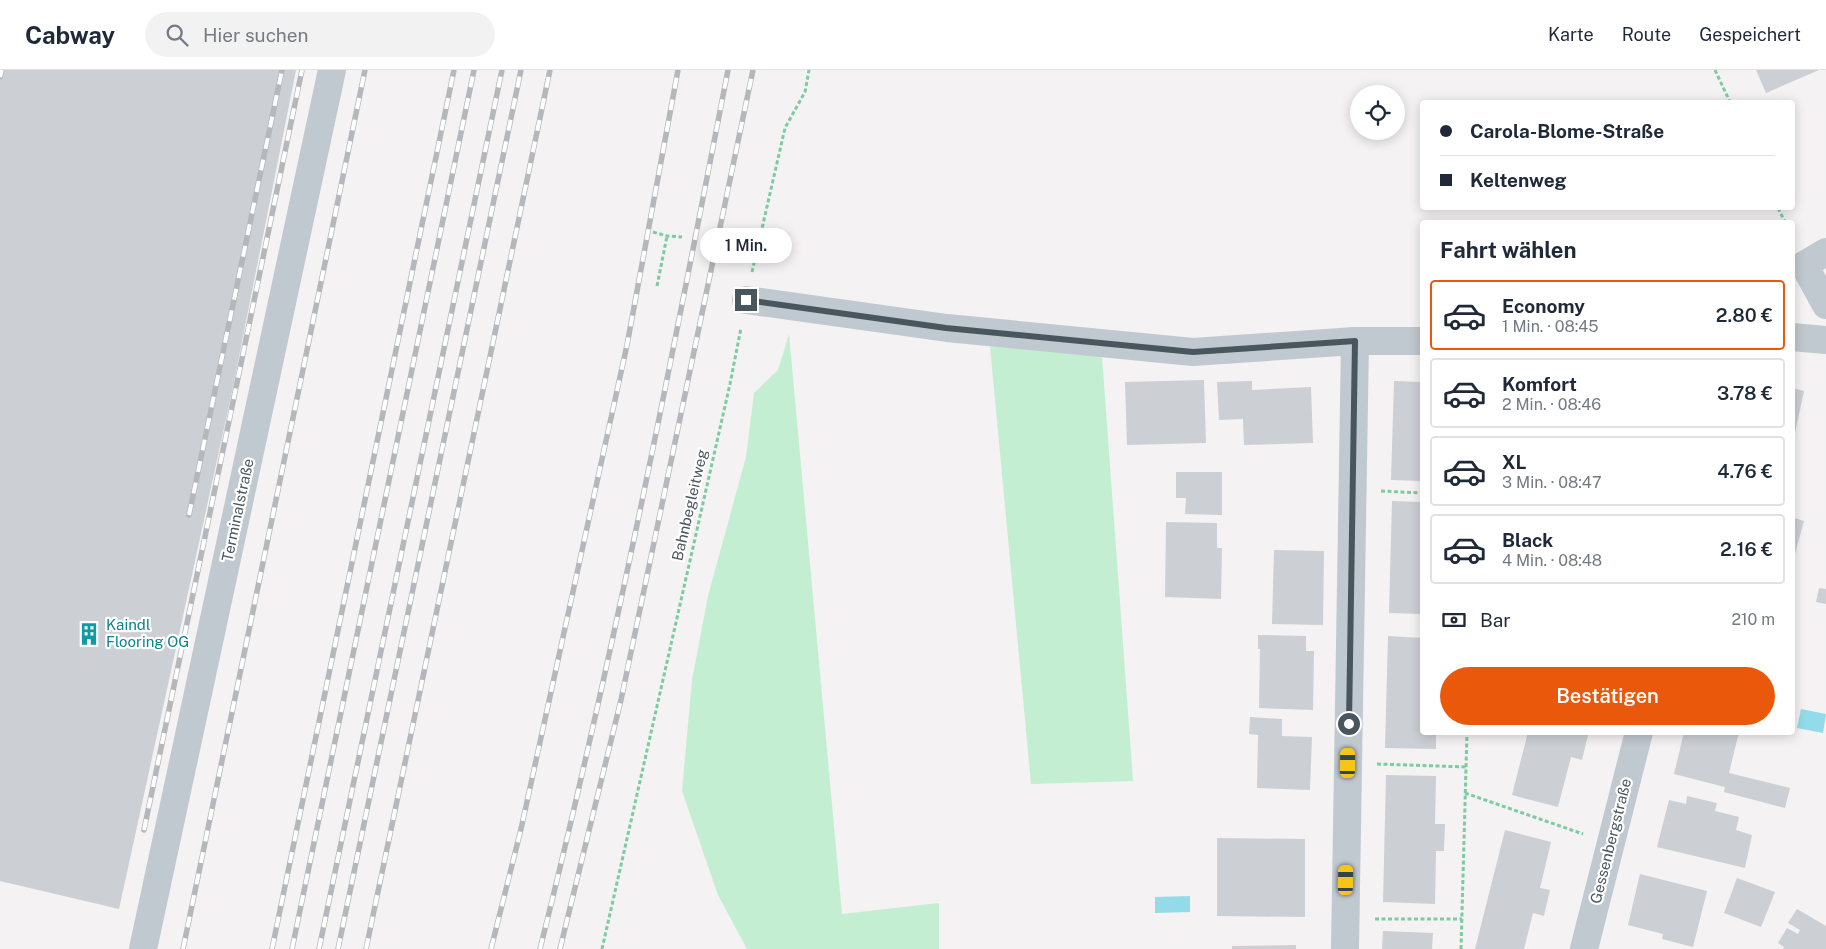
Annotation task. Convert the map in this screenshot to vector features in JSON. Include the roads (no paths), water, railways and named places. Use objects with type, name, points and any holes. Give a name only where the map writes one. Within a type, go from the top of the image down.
[{"type":"street","name":"Terminalstraße","points":[[143,949],[332,70]]},
{"type":"street","points":[[1815,258],[1826,305]]},
{"type":"street","points":[[746,300],[946,328],[1193,352],[1355,341],[1420,341]]},
{"type":"street","points":[[1795,337],[1826,340]]},
{"type":"street","points":[[1345,949],[1355,341]]},
{"type":"street","name":"Gessenbergstraße","points":[[1584,949],[1638,735]]},
{"type":"water","points":[[1801,709],[1826,714],[1823,733],[1797,728]]},
{"type":"water","points":[[1190,896],[1190,912],[1155,913],[1155,897]]},
{"type":"railway","points":[[0,77],[2,70]]},
{"type":"railway","points":[[189,515],[282,70]]},
{"type":"railway","points":[[144,830],[302,70]]},
{"type":"railway","points":[[183,949],[365,70]]},
{"type":"railway","points":[[272,949],[454,70]]},
{"type":"railway","points":[[292,949],[474,70]]},
{"type":"railway","points":[[319,949],[502,70]]},
{"type":"railway","points":[[338,949],[521,70]]},
{"type":"railway","points":[[366,949],[550,70]]},
{"type":"railway","points":[[491,949],[521,829],[627,345],[678,70]]},
{"type":"railway","points":[[540,949],[617,621],[663,401],[728,70]]},
{"type":"railway","points":[[560,949],[621,700],[753,70]]},
{"type":"place","name":"Kaindl Flooring OG","points":[[89,634]]}]
